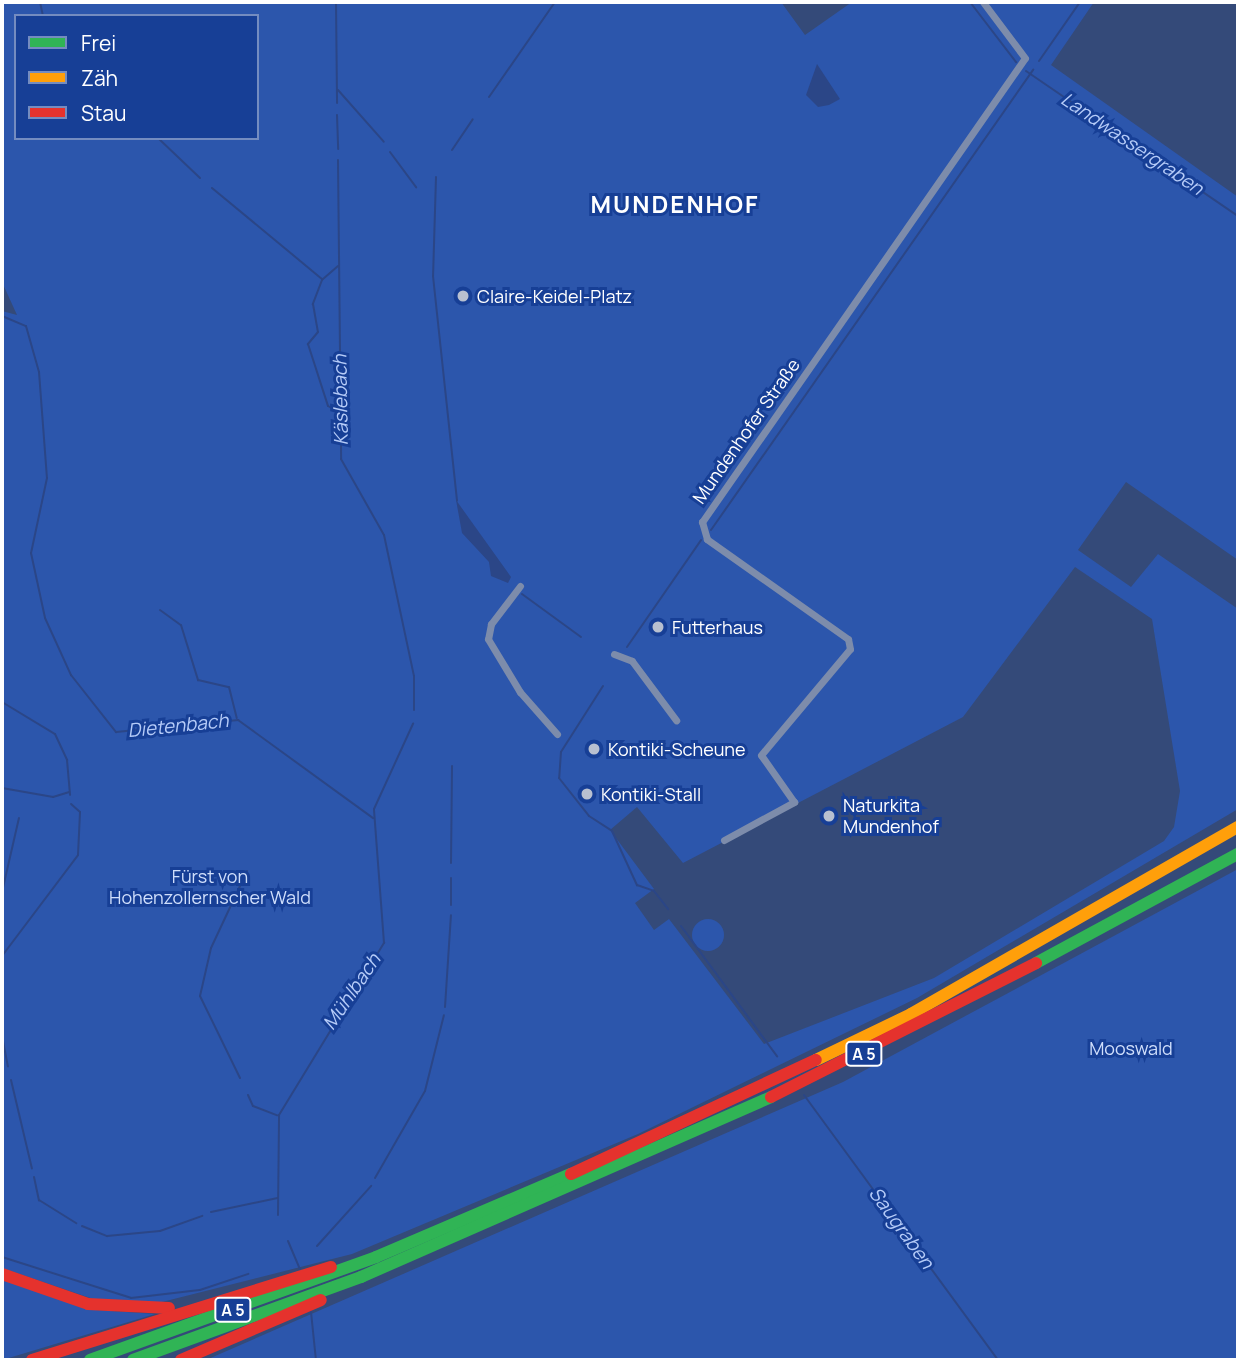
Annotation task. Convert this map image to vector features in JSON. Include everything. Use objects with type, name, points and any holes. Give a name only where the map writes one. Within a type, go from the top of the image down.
[{"type":"highway","name":"A 5","points":[[90,1360],[376,1257],[654,1139],[887,1025],[1238,827]]},
{"type":"highway","name":"A 5","points":[[133,1360],[361,1277],[784,1093],[1238,854]]},
{"type":"highway","points":[[32,1360],[197,1304],[376,1257]]},
{"type":"highway","points":[[2,1274],[111,1309],[197,1304]]},
{"type":"highway","points":[[181,1360],[210,1349],[361,1277]]},
{"type":"highway","points":[[197,1360],[210,1349]]},
{"type":"street","name":"Mundenhofer Straße","points":[[723,840],[794,802],[761,755],[848,654],[850,643],[707,539],[702,522],[1025,58],[983,2]]},
{"type":"street","points":[[520,586],[491,624],[488,639],[520,692],[557,734]]},
{"type":"street","points":[[614,654],[632,661],[676,720]]},
{"type":"green space","name":"Fürst von Hohenzollernscher Wald","points":[[2,2],[781,2],[805,35],[852,2],[1094,2],[1051,65],[1238,197],[1238,560],[1126,482],[1078,550],[1131,587],[1158,554],[1238,609],[1238,809],[917,998],[638,1134],[352,1254],[150,1305],[102,1302],[2,1268],[2,311],[17,315],[2,282]],"holes":[[[1075,567],[1152,619],[1180,791],[1174,827],[1164,841],[934,978],[764,1044],[669,919],[654,930],[635,903],[654,889],[610,830],[637,807],[683,863],[963,717]]]},
{"type":"green space","name":"Mooswald","points":[[1238,869],[1238,1360],[206,1360],[843,1082]]},
{"type":"green space","points":[[708,919],[720,923],[724,935],[720,947],[708,951],[696,947],[692,935],[696,923]]},
{"type":"green space","points":[[2,1277],[96,1310],[155,1314],[2,1360]]},
{"type":"shaded area","points":[[817,64],[840,99],[818,107],[806,95]]},
{"type":"shaded area","points":[[456,500],[511,577],[508,583],[491,576],[489,562],[462,533]]},
{"type":"waterway","points":[[40,2],[43,14]]},
{"type":"waterway","name":"Käslebach","points":[[336,2],[337,103]]},
{"type":"waterway","points":[[489,97],[555,2]]},
{"type":"waterway","name":"Landwassergraben","points":[[970,2],[1016,62]]},
{"type":"waterway","points":[[1039,61],[1080,2]]},
{"type":"waterway","points":[[711,530],[1033,70]]},
{"type":"waterway","name":"Landwassergraben","points":[[1026,71],[1238,216]]},
{"type":"waterway","points":[[338,90],[384,142]]},
{"type":"waterway","name":"Käslebach","points":[[337,115],[338,149]]},
{"type":"waterway","points":[[452,150],[473,119]]},
{"type":"waterway","points":[[160,140],[200,178]]},
{"type":"waterway","points":[[390,152],[416,187]]},
{"type":"waterway","name":"Käslebach","points":[[338,160],[341,459],[384,535],[414,676],[414,710]]},
{"type":"waterway","points":[[436,177],[433,276],[457,501]]},
{"type":"waterway","points":[[212,188],[322,279]]},
{"type":"waterway","name":"Mühlbach","points":[[338,266],[322,280],[313,304],[318,332],[308,344],[328,406],[339,412]]},
{"type":"waterway","name":"Dietenbach","points":[[2,316],[26,326],[39,372],[47,478],[31,553],[45,618],[71,675],[116,732],[238,720],[373,818]]},
{"type":"waterway","points":[[627,647],[701,540]]},
{"type":"waterway","points":[[522,594],[581,637]]},
{"type":"waterway","points":[[160,610],[181,625],[198,680],[229,687],[237,718]]},
{"type":"waterway","points":[[603,686],[561,752],[559,778],[589,816],[612,831],[637,885],[654,891],[668,909]]},
{"type":"waterway","points":[[2,702],[55,734],[67,760],[70,795]]},
{"type":"waterway","name":"Mühlbach","points":[[278,1215],[279,1115],[384,943],[374,809],[413,724]]},
{"type":"waterway","points":[[451,863],[452,766]]},
{"type":"waterway","points":[[2,788],[53,797],[69,792]]},
{"type":"waterway","points":[[2,956],[78,855],[80,812],[71,804]]},
{"type":"waterway","points":[[2,892],[19,818]]},
{"type":"waterway","points":[[240,1078],[200,996],[211,948],[247,871]]},
{"type":"waterway","points":[[451,878],[451,905]]},
{"type":"waterway","points":[[445,1007],[451,915]]},
{"type":"waterway","name":"Saugraben","points":[[681,926],[777,1056]]},
{"type":"waterway","points":[[375,1178],[425,1091],[444,1015]]},
{"type":"waterway","points":[[2,1036],[8,1066]]},
{"type":"waterway","points":[[11,1080],[32,1169]]},
{"type":"waterway","points":[[248,1095],[253,1106],[277,1115]]},
{"type":"waterway","name":"Saugraben","points":[[804,1095],[998,1360]]},
{"type":"waterway","points":[[34,1177],[39,1200],[76,1223]]},
{"type":"waterway","points":[[317,1246],[371,1186]]},
{"type":"waterway","points":[[211,1212],[278,1198]]},
{"type":"waterway","points":[[82,1226],[107,1236],[160,1231],[202,1216]]},
{"type":"waterway","name":"Mühlbach","points":[[288,1241],[300,1269]]},
{"type":"waterway","points":[[2,1257],[131,1298],[200,1290],[248,1274]]},
{"type":"waterway","name":"Mühlbach","points":[[311,1312],[316,1360]]},
{"type":"traffic: fast","points":[[1036,963],[1238,854]]},
{"type":"traffic: fast","points":[[133,1360],[361,1277],[771,1097]]},
{"type":"traffic: fast","points":[[90,1360],[376,1257],[571,1174]]},
{"type":"traffic: slow","points":[[816,1060],[911,1014],[1238,827]]},
{"type":"traffic: jam","points":[[771,1097],[1036,963]]},
{"type":"traffic: jam","points":[[571,1174],[816,1060]]},
{"type":"traffic: jam","points":[[32,1360],[331,1267]]},
{"type":"traffic: jam","points":[[2,1274],[88,1304],[169,1308]]},
{"type":"traffic: jam","points":[[181,1360],[321,1300]]},
{"type":"place","name":"Claire-Keidel-Platz","points":[[463,296]]},
{"type":"place","name":"Futterhaus","points":[[658,627]]},
{"type":"place","name":"Kontiki-Scheune","points":[[594,749]]},
{"type":"place","name":"Kontiki-Stall","points":[[587,794]]},
{"type":"place","name":"Naturkita Mundenhof","points":[[829,816]]},
{"type":"district","name":"MUNDENHOF","points":[[675,204]]}]
